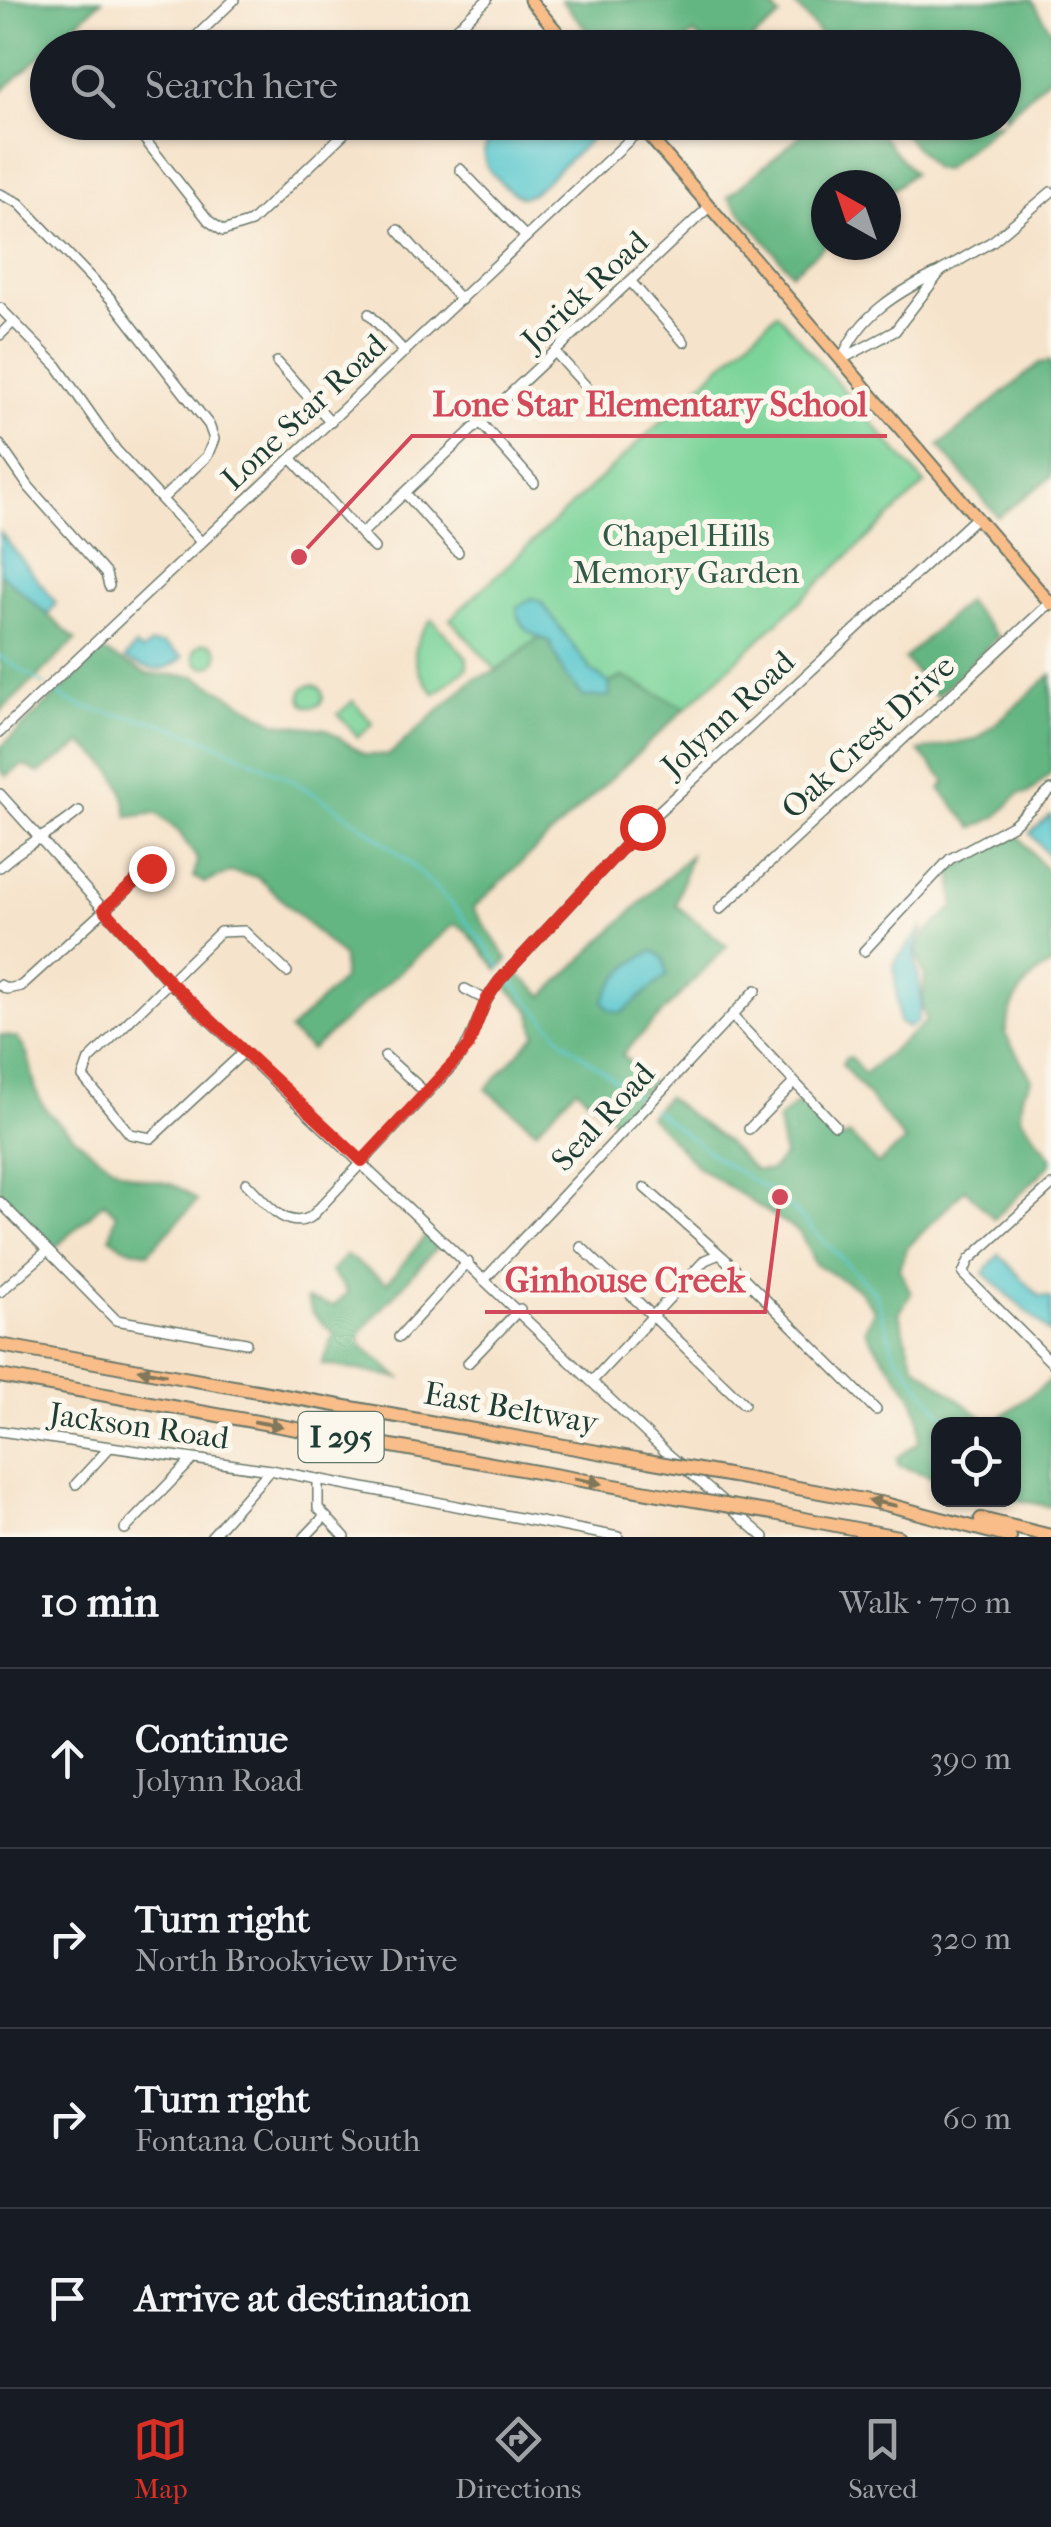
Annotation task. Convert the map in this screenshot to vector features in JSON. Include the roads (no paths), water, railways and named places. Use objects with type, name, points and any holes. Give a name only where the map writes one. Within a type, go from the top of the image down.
[{"type":"highway","name":"East Beltway","points":[[0,1345],[733,1476],[941,1516],[1010,1537]]},
{"type":"highway","name":"East Beltway","points":[[0,1376],[898,1537]]},
{"type":"highway","points":[[941,1516],[976,1518],[1051,1536]]},
{"type":"main road","points":[[530,0],[556,30]]},
{"type":"main road","points":[[653,140],[1051,603]]},
{"type":"street","points":[[203,30],[234,0]]},
{"type":"street","points":[[455,30],[487,0]]},
{"type":"street","points":[[145,140],[210,221],[219,229],[234,231],[250,222],[337,140]]},
{"type":"street","name":"Lone Star Road","points":[[0,732],[461,300],[625,140]]},
{"type":"street","points":[[460,169],[526,238]]},
{"type":"street","points":[[842,360],[849,340],[887,299],[994,240],[1051,192]]},
{"type":"street","points":[[0,194],[19,203],[111,299],[209,425],[214,439],[207,456],[163,498]]},
{"type":"street","name":"Jorick Road","points":[[361,534],[710,206]]},
{"type":"street","points":[[398,230],[461,300]]},
{"type":"street","points":[[842,360],[895,331],[942,271]]},
{"type":"street","points":[[631,282],[684,342]]},
{"type":"street","points":[[0,308],[57,366],[116,450],[201,542]]},
{"type":"street","points":[[369,314],[406,352]]},
{"type":"street","points":[[0,335],[13,322]]},
{"type":"street","points":[[556,353],[610,413]]},
{"type":"street","points":[[278,362],[331,422]]},
{"type":"street","points":[[481,423],[534,483]]},
{"type":"street","points":[[0,445],[40,500],[106,574],[109,586]]},
{"type":"street","points":[[292,458],[374,548]]},
{"type":"street","points":[[406,494],[458,552]]},
{"type":"street","name":"Jolynn Road","points":[[246,1183],[284,1219],[298,1222],[310,1217],[468,1047],[486,1000],[642,827],[978,518]]},
{"type":"street","name":"Oak Crest Drive","points":[[720,909],[1051,603]]},
{"type":"street","points":[[864,951],[950,859],[1014,824],[1051,790]]},
{"type":"street","points":[[0,794],[170,982],[594,1379],[668,1454],[764,1537]]},
{"type":"street","points":[[0,867],[28,841],[53,835],[79,811]]},
{"type":"street","points":[[1,986],[21,986],[151,868]]},
{"type":"street","points":[[244,1052],[151,1138],[130,1134],[83,1077],[85,1065],[170,982],[178,969],[226,928],[244,931],[287,972]]},
{"type":"street","points":[[465,990],[486,1000]]},
{"type":"street","name":"Seal Road","points":[[486,1278],[756,990]]},
{"type":"street","points":[[732,1016],[835,1125]]},
{"type":"street","points":[[385,1056],[426,1093]]},
{"type":"street","points":[[749,1129],[794,1083]]},
{"type":"street","points":[[1051,1186],[969,1260],[963,1274],[970,1286],[1051,1362]]},
{"type":"street","points":[[645,1188],[876,1410]]},
{"type":"street","points":[[0,1202],[116,1320],[246,1343]]},
{"type":"street","points":[[581,1248],[655,1314],[744,1404]]},
{"type":"street","points":[[0,1292],[46,1252]]},
{"type":"street","points":[[594,1379],[706,1260],[717,1255]]},
{"type":"street","points":[[399,1337],[468,1262]]},
{"type":"street","points":[[468,1362],[520,1309]]},
{"type":"street","name":"Jackson Road","points":[[0,1431],[270,1470],[618,1537]]},
{"type":"street","points":[[76,1484],[110,1447]]},
{"type":"street","points":[[125,1529],[192,1460]]},
{"type":"street","points":[[211,1537],[270,1470]]},
{"type":"street","points":[[318,1480],[315,1493],[324,1517],[345,1537]]},
{"type":"street","points":[[305,1537],[324,1517]]},
{"type":"water","points":[[491,140],[589,140],[532,194],[522,197],[489,169],[486,146]]},
{"type":"water","points":[[0,532],[56,603],[48,615],[0,573]]},
{"type":"water","points":[[532,598],[542,603],[592,671],[609,683],[610,696],[584,697],[565,675],[549,641],[522,625],[517,607]]},
{"type":"water","points":[[151,644],[164,644],[183,657],[162,669],[125,659],[135,646],[142,651]]},
{"type":"water","points":[[1051,815],[1051,859],[1030,833]]},
{"type":"water","points":[[924,926],[915,953],[920,1010],[918,1021],[908,1028],[899,1022],[894,963]]},
{"type":"water","points":[[654,951],[664,959],[667,975],[622,1013],[610,1010],[603,1001],[613,984],[630,965]]},
{"type":"water","points":[[999,1254],[1039,1296],[1051,1298],[1051,1334],[984,1273]]},
{"type":"waterway","points":[[0,656],[45,685]]},
{"type":"waterway","points":[[52,690],[78,705],[167,725],[216,744],[310,791],[396,852],[435,887],[501,968]]},
{"type":"waterway","points":[[510,979],[565,1042],[640,1099]]},
{"type":"waterway","points":[[652,1109],[724,1163],[780,1197],[875,1292],[894,1352],[945,1417]]},
{"type":"place","name":"Lone Star Elementary School","points":[[299,557]]},
{"type":"place","name":"Ginhouse Creek","points":[[780,1197]]},
{"type":"park label","name":"Chapel Hills Memory Garden","points":[[686,554]]}]
